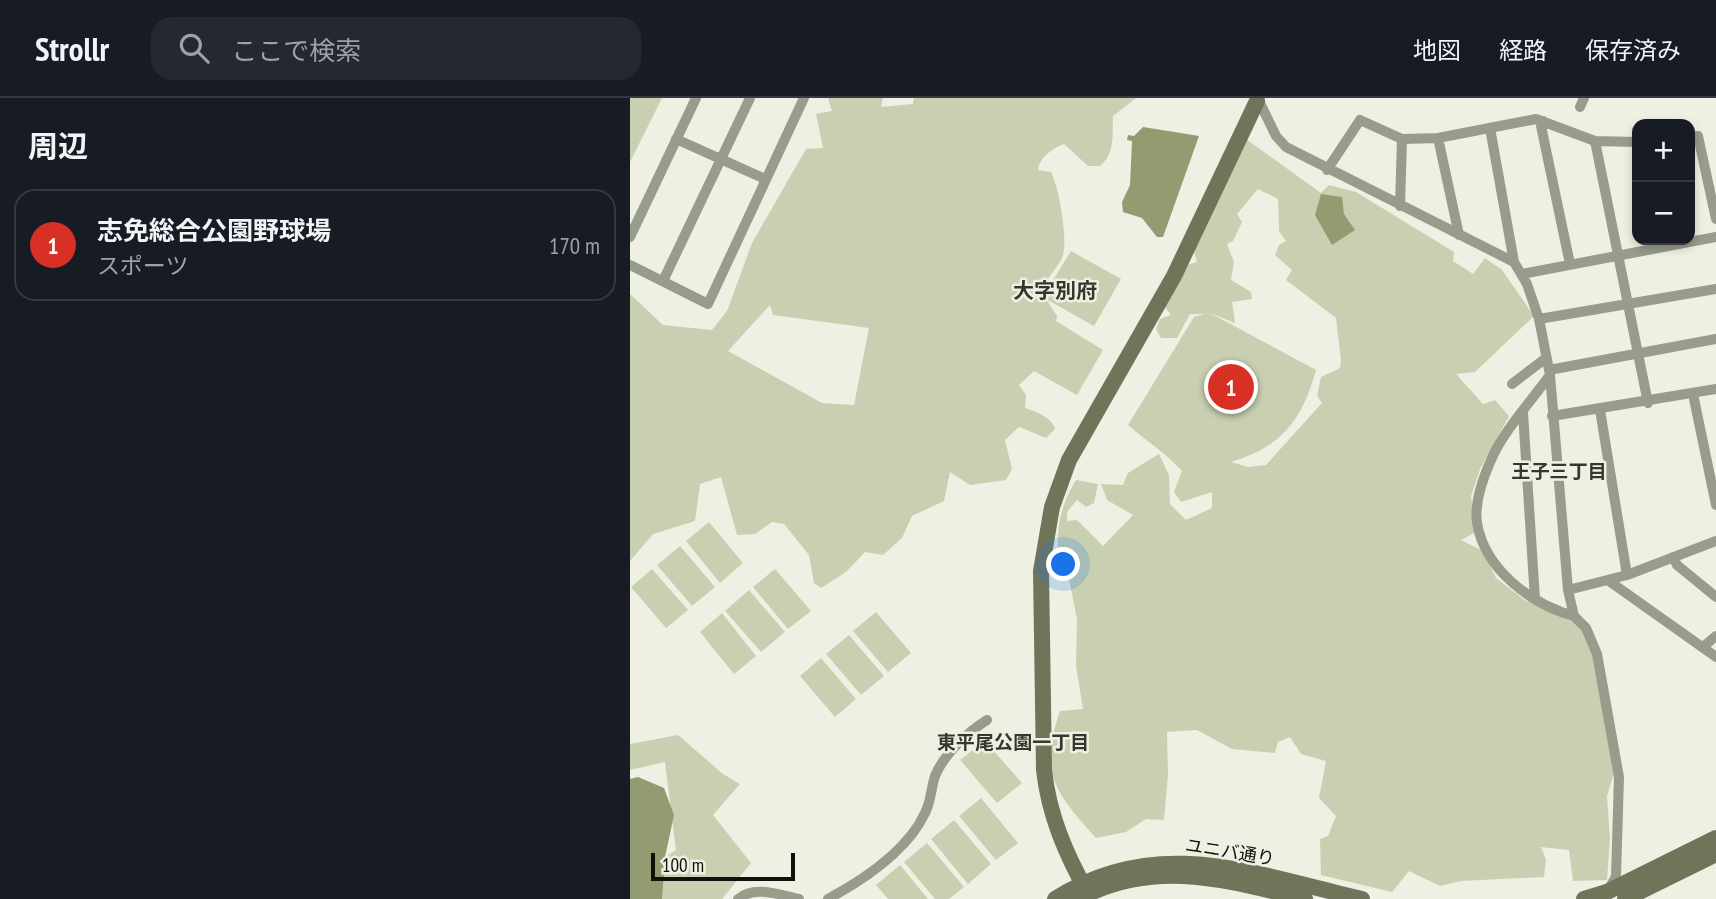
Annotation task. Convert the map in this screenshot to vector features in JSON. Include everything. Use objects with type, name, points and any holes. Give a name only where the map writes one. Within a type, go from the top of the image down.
[{"type":"street","points":[[630,237],[696,98]]},
{"type":"street","points":[[663,281],[750,98]]},
{"type":"street","points":[[630,265],[708,304],[804,98]]},
{"type":"street","points":[[1258,100],[1276,136],[1286,147],[1514,262]]},
{"type":"street","points":[[1083,892],[1058,836],[1047,799],[1044,770],[1041,572],[1048,524],[1069,460],[1174,276],[1258,100]]},
{"type":"street","points":[[1327,170],[1360,120],[1402,139],[1438,138],[1536,119],[1595,141],[1632,142]]},
{"type":"street","points":[[1543,121],[1541,126],[1570,264]]},
{"type":"street","points":[[1489,128],[1514,262],[1522,274],[1539,319],[1548,368],[1568,590],[1574,616]]},
{"type":"street","points":[[1695,136],[1698,136],[1716,219]]},
{"type":"street","points":[[1438,138],[1459,235]]},
{"type":"street","points":[[676,139],[765,179]]},
{"type":"street","points":[[1400,206],[1402,139]]},
{"type":"street","points":[[1595,141],[1641,354],[1648,402]]},
{"type":"street","points":[[1695,240],[1716,237]]},
{"type":"street","points":[[1522,274],[1662,245]]},
{"type":"street","points":[[1539,319],[1716,289]]},
{"type":"street","points":[[1512,384],[1548,368],[1716,339]]},
{"type":"street","points":[[1548,368],[1523,413],[1492,457],[1480,490],[1476,521],[1484,547],[1510,581],[1535,599],[1574,616],[1586,628],[1597,654],[1619,777],[1616,876],[1609,895]]},
{"type":"street","points":[[1552,416],[1716,389]]},
{"type":"street","points":[[1693,394],[1716,505]]},
{"type":"street","points":[[1600,410],[1627,575]]},
{"type":"street","points":[[1523,413],[1535,599]]},
{"type":"street","points":[[1568,590],[1609,581],[1716,541]]},
{"type":"street","points":[[1674,557],[1677,565],[1716,597]]},
{"type":"street","points":[[1609,581],[1716,657]]},
{"type":"street","points":[[1703,647],[1716,636]]},
{"type":"street","points":[[828,899],[864,877],[911,836],[926,812],[942,764],[972,729],[987,720]]},
{"type":"street","points":[[1584,899],[1609,895],[1716,838]]},
{"type":"street","points":[[1625,899],[1716,854]]},
{"type":"street","name":"ユニバ通り","points":[[1083,892],[1124,868],[1183,863],[1233,869],[1362,899]]},
{"type":"street","name":"ユニバ通り","points":[[1055,899],[1154,875],[1186,875],[1305,899]]},
{"type":"street","points":[[738,899],[748,892],[799,899]]},
{"type":"shaded area","points":[[630,98],[662,98],[630,162]]},
{"type":"shaded area","points":[[828,98],[883,98],[881,107],[913,104],[914,98],[1136,98],[1113,116],[1111,149],[1100,166],[1088,166],[1064,144],[1047,154],[1038,170],[1051,172],[1054,179],[1060,202],[1064,240],[1062,258],[1047,281],[1044,295],[1071,251],[1121,279],[1094,326],[1046,299],[1057,316],[1056,321],[1103,350],[1077,395],[1034,371],[1019,385],[1026,395],[1025,408],[1047,418],[1055,429],[1046,438],[1019,427],[1005,440],[1012,469],[1006,480],[970,485],[950,472],[944,501],[912,516],[902,538],[883,555],[865,552],[846,572],[821,588],[814,583],[809,555],[784,524],[772,522],[755,534],[737,535],[721,477],[700,484],[695,521],[653,534],[630,561],[630,294],[663,325],[712,330],[727,311],[752,243],[806,149],[823,148],[816,114],[832,111]],"holes":[[[770,305],[773,315],[869,328],[854,405],[822,403],[728,351]]]},
{"type":"shaded area","points":[[1143,127],[1199,136],[1163,237],[1157,237],[1142,218],[1123,212],[1122,202],[1130,185],[1132,141],[1127,140],[1128,135],[1134,136]]},
{"type":"shaded area","points":[[1246,139],[1321,193],[1329,185],[1356,192],[1454,252],[1453,261],[1473,274],[1485,258],[1502,270],[1534,316],[1475,372],[1456,374],[1483,404],[1495,400],[1509,416],[1480,469],[1471,496],[1476,532],[1461,540],[1483,551],[1496,578],[1526,601],[1558,605],[1585,633],[1599,674],[1614,773],[1607,796],[1610,839],[1607,880],[1573,881],[1569,850],[1541,847],[1546,860],[1544,877],[1461,881],[1440,886],[1409,871],[1392,892],[1321,875],[1320,839],[1328,836],[1336,816],[1319,798],[1326,761],[1301,754],[1290,737],[1278,742],[1275,753],[1232,749],[1197,730],[1167,732],[1168,775],[1164,820],[1146,819],[1126,832],[1096,838],[1061,795],[1051,767],[1054,733],[1060,711],[1083,709],[1076,666],[1077,619],[1067,570],[1060,568],[1059,556],[1059,522],[1070,491],[1076,480],[1098,484],[1094,503],[1086,507],[1077,500],[1067,512],[1067,521],[1077,520],[1103,546],[1133,515],[1107,500],[1101,484],[1123,485],[1128,473],[1159,454],[1169,475],[1170,504],[1186,520],[1212,508],[1212,492],[1181,502],[1174,492],[1182,471],[1128,425],[1194,317],[1204,314],[1190,314],[1177,338],[1161,338],[1156,329],[1160,319],[1171,315],[1165,307],[1183,266],[1197,262],[1192,246]],"holes":[[[1258,189],[1278,199],[1279,231],[1286,241],[1279,245],[1275,255],[1292,270],[1286,280],[1336,318],[1341,361],[1340,368],[1321,377],[1317,396],[1322,403],[1266,465],[1248,467],[1231,462],[1264,448],[1288,429],[1304,403],[1316,370],[1210,313],[1235,323],[1232,302],[1252,299],[1251,292],[1231,280],[1234,262],[1227,244],[1233,241],[1242,222],[1237,214]]]},
{"type":"shaded area","points":[[1321,194],[1342,197],[1344,214],[1355,230],[1332,245],[1315,215]]},
{"type":"shaded area","points":[[709,522],[743,563],[720,583],[686,541]]},
{"type":"shaded area","points":[[680,546],[715,587],[692,606],[657,565]]},
{"type":"shaded area","points":[[652,569],[688,610],[666,628],[631,587]]},
{"type":"shaded area","points":[[775,569],[811,611],[788,629],[753,587]]},
{"type":"shaded area","points":[[749,590],[785,632],[761,652],[725,611]]},
{"type":"shaded area","points":[[876,612],[911,653],[888,672],[853,631]]},
{"type":"shaded area","points":[[722,613],[756,656],[734,674],[700,632]]},
{"type":"shaded area","points":[[849,635],[884,676],[861,695],[826,654]]},
{"type":"shaded area","points":[[821,658],[856,699],[835,717],[800,676]]},
{"type":"shaded area","points":[[678,735],[723,774],[740,784],[713,815],[751,863],[722,899],[630,899],[631,878],[676,850],[665,762],[630,770],[630,744]]},
{"type":"shaded area","points":[[985,741],[1022,783],[997,803],[960,760]]},
{"type":"shaded area","points":[[638,777],[664,788],[674,815],[665,857],[662,899],[630,899],[630,779]]},
{"type":"shaded area","points":[[981,798],[1018,843],[996,860],[959,816]]},
{"type":"shaded area","points":[[954,820],[991,864],[968,884],[931,839]]},
{"type":"shaded area","points":[[927,843],[964,887],[949,899],[935,899],[904,862]]},
{"type":"shaded area","points":[[900,865],[928,899],[888,899],[876,885]]},
{"type":"place","name":"志免総合公園野球場","points":[[1231,387]]},
{"type":"district","name":"大字別府","points":[[1055,291]]},
{"type":"district","name":"王子三丁目","points":[[1559,471]]},
{"type":"district","name":"東平尾公園一丁目","points":[[1013,742]]}]
